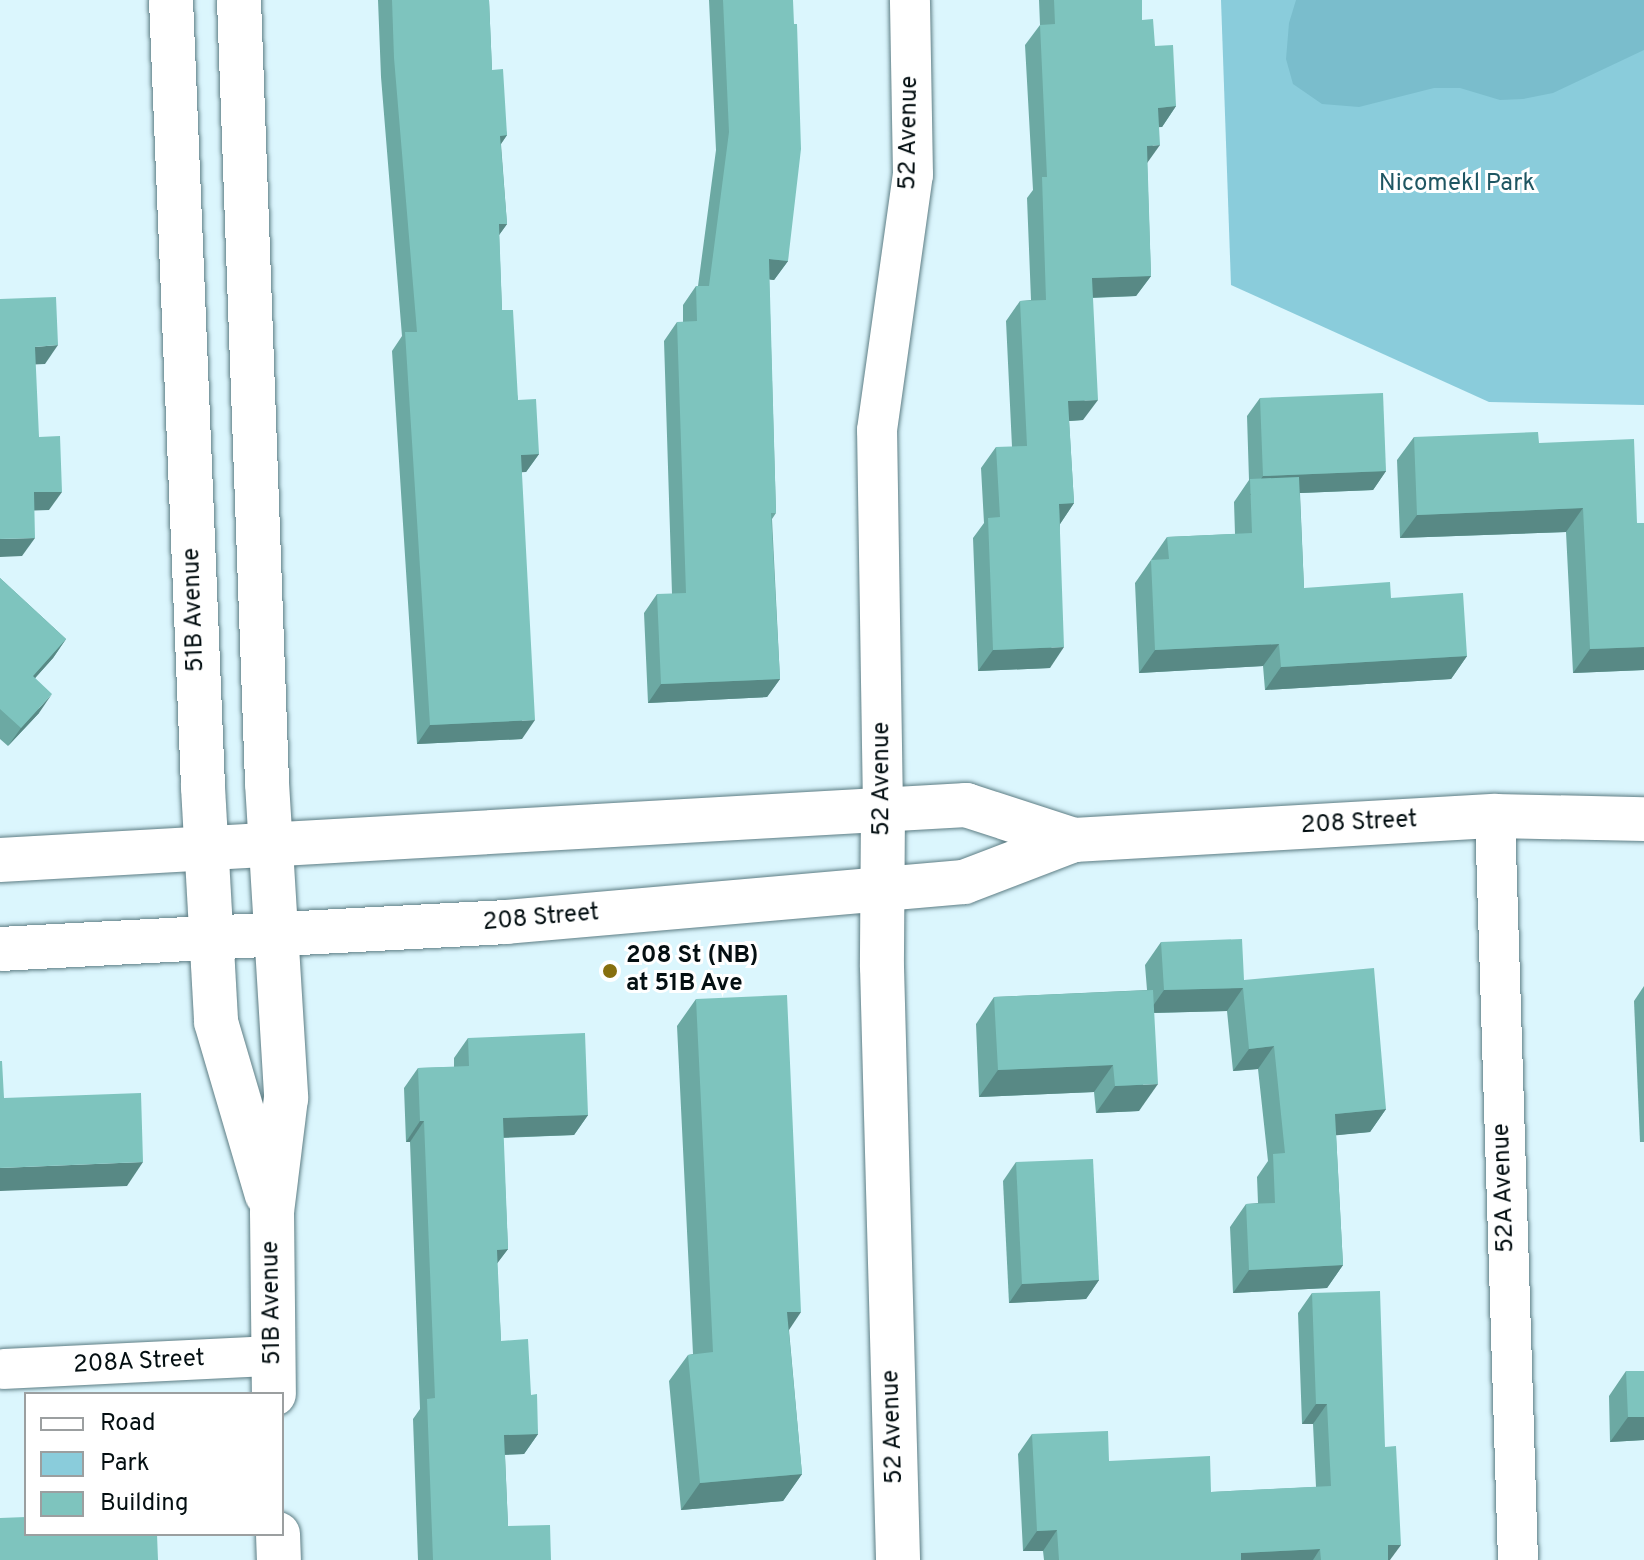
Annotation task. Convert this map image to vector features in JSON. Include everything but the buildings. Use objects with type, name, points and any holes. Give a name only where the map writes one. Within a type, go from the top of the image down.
[{"type":"street","name":"51B Avenue","points":[[171,0],[216,1022],[272,1212]]},
{"type":"street","name":"51B Avenue","points":[[239,0],[272,846],[286,1098],[272,1212],[274,1375]]},
{"type":"street","name":"52 Avenue","points":[[898,1560],[882,890],[877,430],[913,175],[910,0]]},
{"type":"street","name":"208 Street","points":[[0,860],[966,805],[1074,840]]},
{"type":"street","name":"208 Street","points":[[0,949],[506,922],[964,882],[1074,840],[1495,816],[1644,819]]},
{"type":"street","name":"52A Avenue","points":[[1495,816],[1518,1560]]},
{"type":"street","name":"208A Street","points":[[4,1369],[274,1375]]},
{"type":"street","points":[[278,1536],[279,1560]]},
{"type":"green space","name":"Nicomekl Park","points":[[1221,0],[1644,0],[1644,405],[1489,402],[1231,285]]},
{"type":"shaded area","points":[[1296,0],[1644,0],[1644,50],[1553,93],[1523,99],[1500,100],[1460,88],[1434,88],[1359,107],[1322,104],[1293,84],[1286,59],[1289,23]]},
{"type":"place","name":"208 St (NB) at 51B Ave","points":[[610,971]]}]
